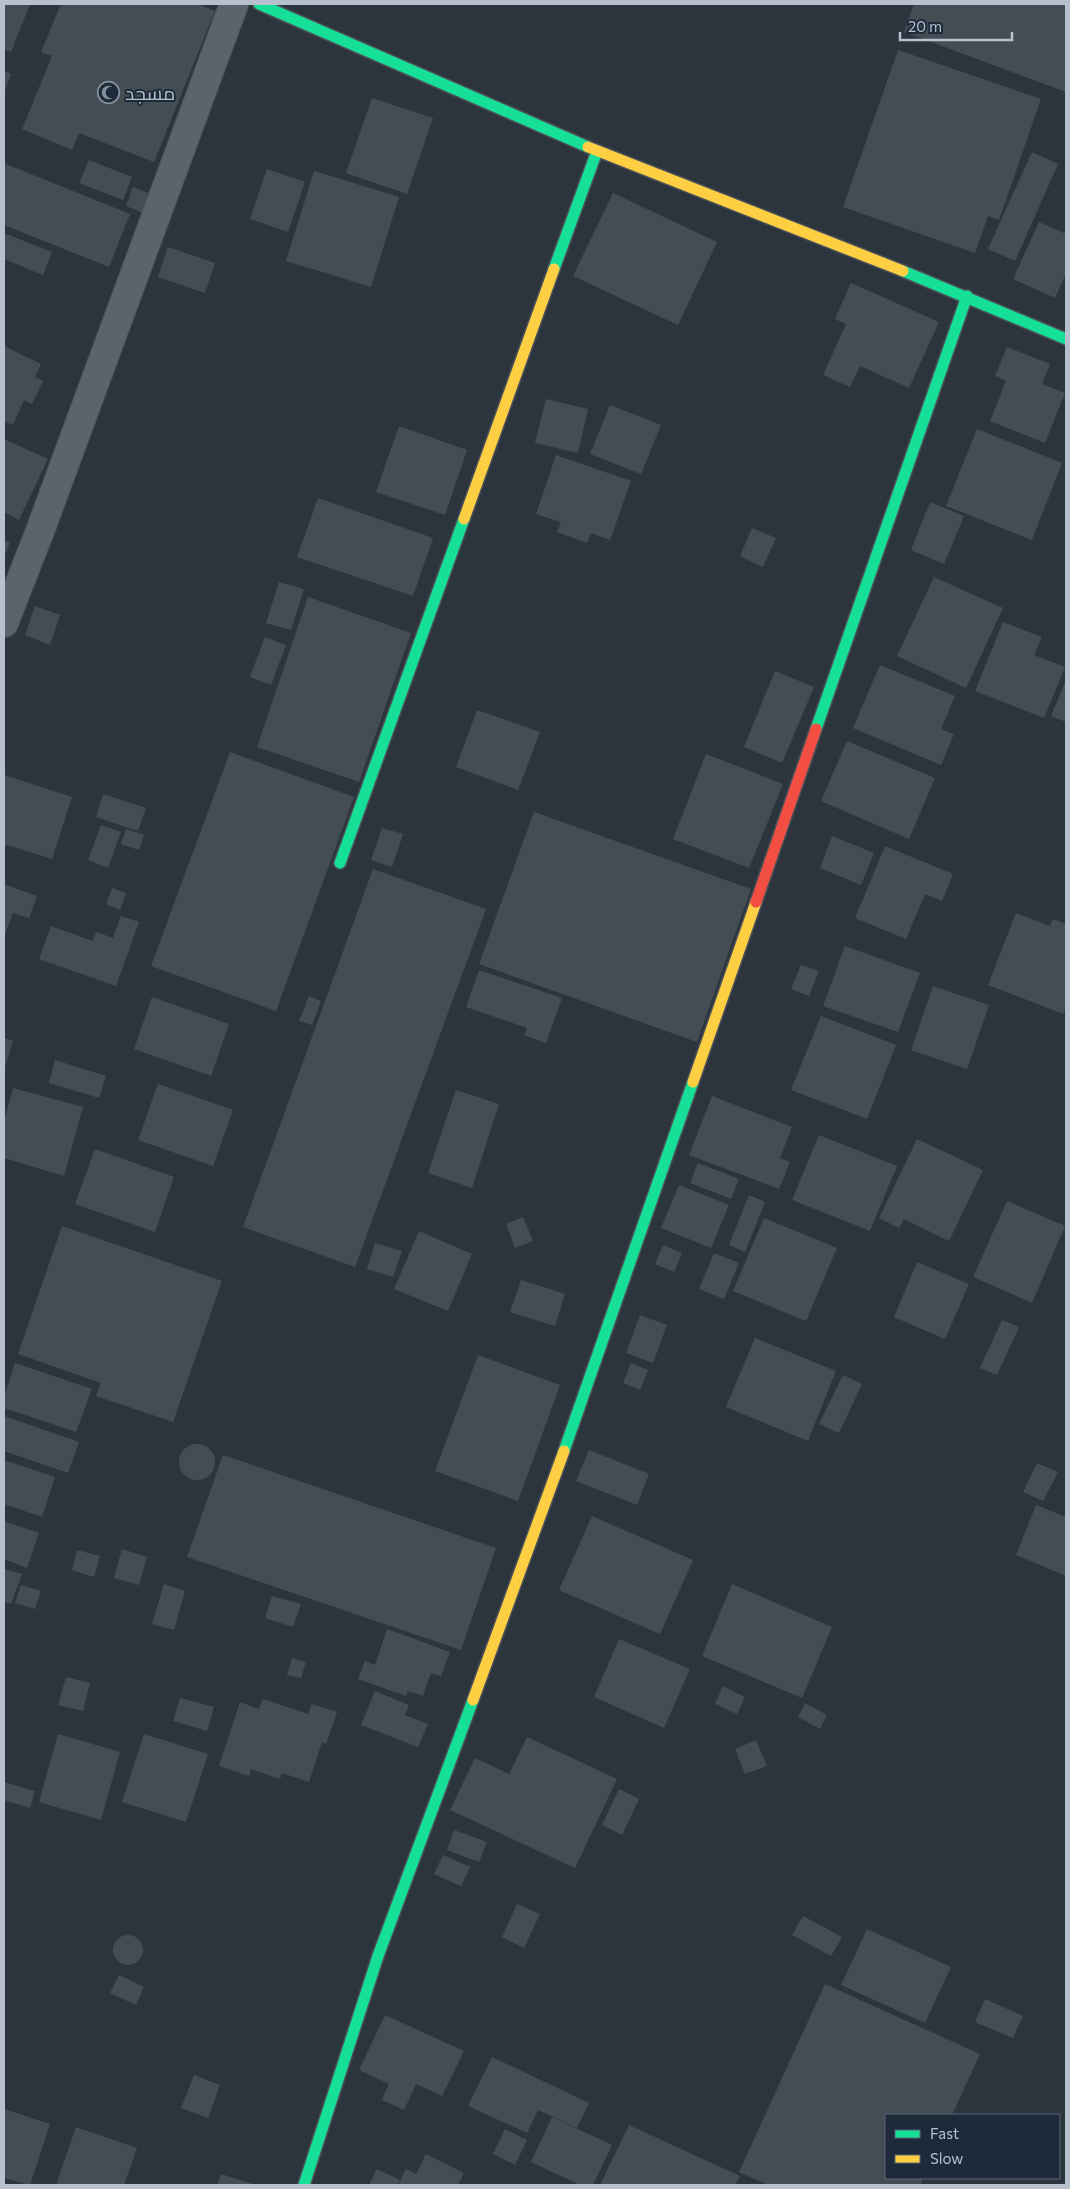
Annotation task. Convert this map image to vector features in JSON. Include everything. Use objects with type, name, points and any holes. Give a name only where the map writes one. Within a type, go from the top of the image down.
[{"type":"street","points":[[4,623],[40,531],[234,4]]},
{"type":"street","points":[[259,4],[597,151],[967,296],[1066,339]]},
{"type":"street","points":[[340,864],[597,151]]},
{"type":"street","points":[[304,2185],[378,1956],[535,1536],[967,296]]},
{"type":"building","points":[[4,4],[30,4],[11,52],[4,49]]},
{"type":"building","name":"مسجد","points":[[61,4],[198,4],[215,11],[154,162],[79,133],[72,150],[22,129],[52,56],[41,52]]},
{"type":"building","points":[[914,4],[1066,4],[1066,92],[904,32]]},
{"type":"building","points":[[898,50],[1041,99],[999,220],[988,216],[975,253],[843,207]]},
{"type":"building","points":[[4,71],[11,74],[4,93]]},
{"type":"building","points":[[372,98],[433,118],[407,194],[346,173]]},
{"type":"building","points":[[1032,152],[1058,164],[1015,261],[988,249]]},
{"type":"building","points":[[89,160],[132,177],[123,200],[79,183]]},
{"type":"building","points":[[6,164],[130,214],[109,267],[4,225],[4,169]]},
{"type":"building","points":[[267,169],[305,182],[288,232],[250,219]]},
{"type":"building","points":[[314,171],[399,197],[371,287],[286,261]]},
{"type":"building","points":[[133,187],[151,194],[143,213],[126,206]]},
{"type":"building","points":[[613,193],[717,242],[678,325],[573,276]]},
{"type":"building","points":[[1039,222],[1066,234],[1066,273],[1055,298],[1013,279]]},
{"type":"building","points":[[4,233],[52,252],[43,275],[4,259]]},
{"type":"building","points":[[168,247],[215,263],[205,293],[158,277]]},
{"type":"building","points":[[851,283],[939,322],[909,388],[860,366],[850,387],[823,375],[846,324],[835,319]]},
{"type":"building","points":[[4,346],[41,364],[35,377],[43,381],[32,404],[24,400],[13,425],[4,421]]},
{"type":"building","points":[[1007,347],[1050,364],[1042,384],[1065,393],[1045,443],[990,421],[1006,381],[995,376]]},
{"type":"building","points":[[546,399],[588,409],[578,453],[535,443]]},
{"type":"building","points":[[610,405],[661,425],[641,474],[590,454]]},
{"type":"building","points":[[399,426],[467,450],[445,515],[376,492]]},
{"type":"building","points":[[977,429],[1062,463],[1032,540],[946,506]]},
{"type":"building","points":[[4,439],[48,459],[19,520],[4,512]]},
{"type":"building","points":[[556,455],[631,481],[610,540],[591,533],[587,543],[557,532],[561,522],[536,514]]},
{"type":"building","points":[[318,498],[433,538],[413,596],[297,557]]},
{"type":"building","points":[[930,502],[964,516],[944,564],[911,550]]},
{"type":"building","points":[[752,528],[776,538],[763,567],[740,556]]},
{"type":"building","points":[[4,540],[10,542],[4,558]]},
{"type":"building","points":[[934,577],[1003,608],[966,688],[897,656]]},
{"type":"building","points":[[279,582],[304,589],[291,630],[266,623]]},
{"type":"building","points":[[308,597],[411,633],[359,782],[257,747]]},
{"type":"building","points":[[35,606],[60,615],[50,645],[25,635]]},
{"type":"building","points":[[1003,622],[1042,637],[1034,655],[1065,667],[1044,718],[975,691]]},
{"type":"building","points":[[265,637],[286,645],[271,685],[250,677]]},
{"type":"building","points":[[880,665],[955,696],[941,729],[954,734],[941,765],[853,728]]},
{"type":"building","points":[[775,671],[814,687],[782,763],[744,747]]},
{"type":"building","points":[[1066,680],[1066,722],[1051,716]]},
{"type":"building","points":[[477,710],[540,732],[518,790],[456,767]]},
{"type":"building","points":[[847,741],[935,778],[909,839],[821,801]]},
{"type":"building","points":[[230,752],[354,797],[276,1011],[151,966]]},
{"type":"building","points":[[706,754],[783,784],[749,868],[673,839]]},
{"type":"building","points":[[4,775],[72,797],[52,859],[4,844]]},
{"type":"building","points":[[103,794],[146,808],[138,831],[96,817]]},
{"type":"building","points":[[534,812],[751,889],[697,1042],[479,964]]},
{"type":"building","points":[[101,825],[121,832],[108,868],[88,860]]},
{"type":"building","points":[[382,828],[403,834],[392,867],[371,860]]},
{"type":"building","points":[[126,829],[144,835],[139,850],[121,844]]},
{"type":"building","points":[[832,836],[874,853],[861,885],[820,868]]},
{"type":"building","points":[[885,846],[953,874],[942,901],[925,894],[906,939],[855,918]]},
{"type":"building","points":[[373,869],[486,909],[355,1267],[243,1227]]},
{"type":"building","points":[[4,884],[37,896],[29,918],[13,913],[4,937]]},
{"type":"building","points":[[112,888],[126,893],[120,910],[106,904]]},
{"type":"building","points":[[1016,913],[1050,926],[1053,919],[1066,924],[1066,1006],[1063,1014],[988,985]]},
{"type":"building","points":[[121,916],[139,922],[116,986],[39,959],[51,926],[93,941],[96,932],[113,938]]},
{"type":"building","points":[[845,946],[920,973],[898,1032],[823,1006]]},
{"type":"building","points":[[801,965],[819,971],[809,996],[791,989]]},
{"type":"building","points":[[479,970],[562,998],[546,1043],[524,1035],[527,1028],[466,1007]]},
{"type":"building","points":[[933,986],[989,1005],[967,1069],[911,1050]]},
{"type":"building","points":[[309,996],[321,1001],[312,1025],[299,1021]]},
{"type":"building","points":[[152,997],[229,1024],[211,1076],[134,1049]]},
{"type":"building","points":[[821,1016],[896,1045],[867,1119],[791,1090]]},
{"type":"building","points":[[4,1038],[13,1041],[4,1070]]},
{"type":"building","points":[[55,1060],[106,1076],[99,1098],[49,1083]]},
{"type":"building","points":[[158,1084],[233,1110],[213,1166],[138,1140]]},
{"type":"building","points":[[13,1088],[83,1107],[64,1176],[4,1158],[4,1121]]},
{"type":"building","points":[[456,1090],[499,1104],[472,1188],[428,1173]]},
{"type":"building","points":[[712,1096],[792,1127],[780,1158],[790,1162],[779,1189],[689,1155]]},
{"type":"building","points":[[819,1135],[897,1166],[870,1231],[792,1200]]},
{"type":"building","points":[[917,1139],[983,1170],[949,1241],[904,1219],[899,1228],[879,1218]]},
{"type":"building","points":[[95,1149],[174,1177],[155,1232],[75,1204]]},
{"type":"building","points":[[698,1163],[739,1179],[731,1199],[690,1183]]},
{"type":"building","points":[[679,1185],[729,1205],[711,1248],[661,1228]]},
{"type":"building","points":[[749,1195],[765,1202],[745,1252],[729,1245]]},
{"type":"building","points":[[1007,1201],[1065,1226],[1032,1303],[973,1277]]},
{"type":"building","points":[[523,1217],[533,1241],[515,1248],[506,1224]]},
{"type":"building","points":[[764,1218],[837,1248],[806,1321],[733,1291]]},
{"type":"building","points":[[62,1226],[222,1281],[173,1422],[96,1396],[101,1383],[18,1354]]},
{"type":"building","points":[[419,1231],[472,1254],[448,1311],[394,1289]]},
{"type":"building","points":[[375,1243],[402,1251],[393,1277],[367,1269]]},
{"type":"building","points":[[663,1245],[682,1253],[674,1272],[655,1264]]},
{"type":"building","points":[[714,1253],[739,1263],[724,1299],[699,1289]]},
{"type":"building","points":[[917,1262],[969,1284],[945,1339],[894,1317]]},
{"type":"building","points":[[521,1280],[565,1294],[555,1326],[510,1312]]},
{"type":"building","points":[[640,1315],[667,1325],[653,1363],[626,1353]]},
{"type":"building","points":[[1002,1320],[1019,1327],[997,1375],[980,1368]]},
{"type":"building","points":[[755,1338],[836,1371],[808,1441],[726,1407]]},
{"type":"building","points":[[478,1355],[560,1385],[518,1501],[435,1471]]},
{"type":"building","points":[[15,1363],[92,1389],[76,1432],[4,1408],[4,1397]]},
{"type":"building","points":[[631,1363],[648,1370],[640,1390],[623,1383]]},
{"type":"building","points":[[843,1375],[862,1384],[839,1433],[819,1424]]},
{"type":"building","points":[[4,1416],[79,1442],[68,1473],[4,1451]]},
{"type":"building","points":[[197,1444],[210,1449],[215,1462],[210,1475],[197,1480],[184,1475],[179,1462],[184,1449]]},
{"type":"building","points":[[589,1450],[649,1474],[637,1505],[576,1481]]},
{"type":"building","points":[[223,1455],[496,1548],[461,1650],[187,1557]]},
{"type":"building","points":[[4,1460],[55,1477],[42,1517],[4,1504]]},
{"type":"building","points":[[1037,1463],[1058,1472],[1043,1501],[1023,1492]]},
{"type":"building","points":[[1036,1505],[1066,1517],[1066,1576],[1016,1555]]},
{"type":"building","points":[[592,1516],[693,1560],[660,1634],[559,1590]]},
{"type":"building","points":[[4,1521],[39,1533],[27,1568],[4,1559]]},
{"type":"building","points":[[122,1549],[147,1557],[139,1585],[114,1578]]},
{"type":"building","points":[[77,1550],[100,1556],[94,1577],[72,1570]]},
{"type":"building","points":[[4,1569],[22,1574],[11,1604],[4,1602]]},
{"type":"building","points":[[164,1584],[185,1591],[174,1630],[152,1624]]},
{"type":"building","points":[[732,1584],[832,1627],[802,1698],[702,1656]]},
{"type":"building","points":[[21,1585],[41,1591],[35,1609],[15,1603]]},
{"type":"building","points":[[272,1596],[301,1604],[293,1627],[265,1618]]},
{"type":"building","points":[[387,1629],[450,1652],[441,1676],[431,1673],[423,1696],[408,1691],[406,1696],[358,1679],[365,1661],[375,1665]]},
{"type":"building","points":[[619,1639],[690,1669],[664,1728],[594,1697]]},
{"type":"building","points":[[292,1658],[306,1662],[301,1678],[287,1675]]},
{"type":"building","points":[[66,1677],[90,1683],[83,1711],[58,1705]]},
{"type":"building","points":[[723,1686],[745,1697],[737,1714],[715,1704]]},
{"type":"building","points":[[375,1691],[409,1705],[405,1715],[428,1724],[418,1747],[361,1725]]},
{"type":"building","points":[[180,1698],[214,1707],[207,1731],[173,1721]]},
{"type":"building","points":[[263,1699],[308,1714],[312,1704],[337,1712],[326,1744],[322,1742],[309,1782],[282,1773],[280,1779],[251,1769],[249,1776],[219,1766],[240,1702],[259,1709]]},
{"type":"building","points":[[805,1703],[827,1715],[820,1729],[798,1717]]},
{"type":"building","points":[[58,1734],[120,1752],[101,1820],[39,1802]]},
{"type":"building","points":[[144,1734],[208,1754],[186,1822],[122,1802]]},
{"type":"building","points":[[527,1737],[617,1779],[575,1868],[450,1810],[475,1758],[509,1774]]},
{"type":"building","points":[[756,1740],[767,1766],[745,1774],[735,1749]]},
{"type":"building","points":[[4,1782],[35,1791],[30,1808],[4,1800]]},
{"type":"building","points":[[619,1789],[639,1799],[622,1835],[602,1825]]},
{"type":"building","points":[[454,1830],[487,1842],[479,1862],[447,1850]]},
{"type":"building","points":[[443,1855],[470,1867],[461,1886],[434,1874]]},
{"type":"building","points":[[517,1904],[540,1914],[524,1948],[502,1937]]},
{"type":"building","points":[[803,1916],[842,1937],[831,1956],[792,1935]]},
{"type":"building","points":[[867,1929],[951,1967],[925,2023],[841,1985]]},
{"type":"building","points":[[128,1935],[134,1936],[142,1944],[142,1956],[134,1964],[128,1965],[122,1964],[114,1956],[113,1950],[114,1944],[122,1936]]},
{"type":"building","points":[[119,1975],[144,1987],[136,2005],[110,1993]]},
{"type":"building","points":[[825,1984],[980,2054],[952,2114],[885,2114],[885,2179],[923,2179],[920,2185],[768,2185],[739,2172]]},
{"type":"building","points":[[985,1999],[1023,2016],[1013,2038],[975,2022]]},
{"type":"building","points":[[385,2015],[464,2051],[442,2096],[416,2084],[404,2110],[382,2100],[389,2084],[359,2070]]},
{"type":"building","points":[[492,2057],[589,2103],[577,2128],[538,2110],[527,2133],[468,2106]]},
{"type":"building","points":[[194,2075],[220,2085],[208,2118],[181,2108]]},
{"type":"building","points":[[4,2109],[50,2124],[30,2185],[4,2178]]},
{"type":"building","points":[[552,2117],[612,2145],[593,2185],[580,2185],[531,2162]]},
{"type":"building","points":[[629,2125],[740,2176],[735,2185],[600,2185]]},
{"type":"building","points":[[76,2127],[137,2148],[124,2185],[56,2185]]},
{"type":"building","points":[[505,2129],[527,2140],[515,2165],[493,2154]]},
{"type":"building","points":[[426,2154],[464,2173],[458,2185],[398,2185],[406,2169],[416,2174]]},
{"type":"building","points":[[377,2169],[400,2180],[397,2185],[369,2185]]},
{"type":"building","points":[[221,2174],[257,2185],[217,2185]]},
{"type":"traffic: fast","points":[[259,4],[588,147]]},
{"type":"traffic: fast","points":[[554,269],[597,151]]},
{"type":"traffic: fast","points":[[903,271],[1066,339]]},
{"type":"traffic: fast","points":[[816,729],[967,296]]},
{"type":"traffic: fast","points":[[340,863],[464,519]]},
{"type":"traffic: fast","points":[[564,1451],[693,1082]]},
{"type":"traffic: fast","points":[[304,2185],[378,1956],[473,1700]]},
{"type":"traffic: slow","points":[[588,147],[903,271]]},
{"type":"traffic: slow","points":[[464,519],[554,269]]},
{"type":"traffic: slow","points":[[693,1082],[756,902]]},
{"type":"traffic: slow","points":[[473,1700],[564,1451]]},
{"type":"traffic: jam","points":[[756,902],[816,729]]},
{"type":"place","name":"مسجد","points":[[109,93]]}]
